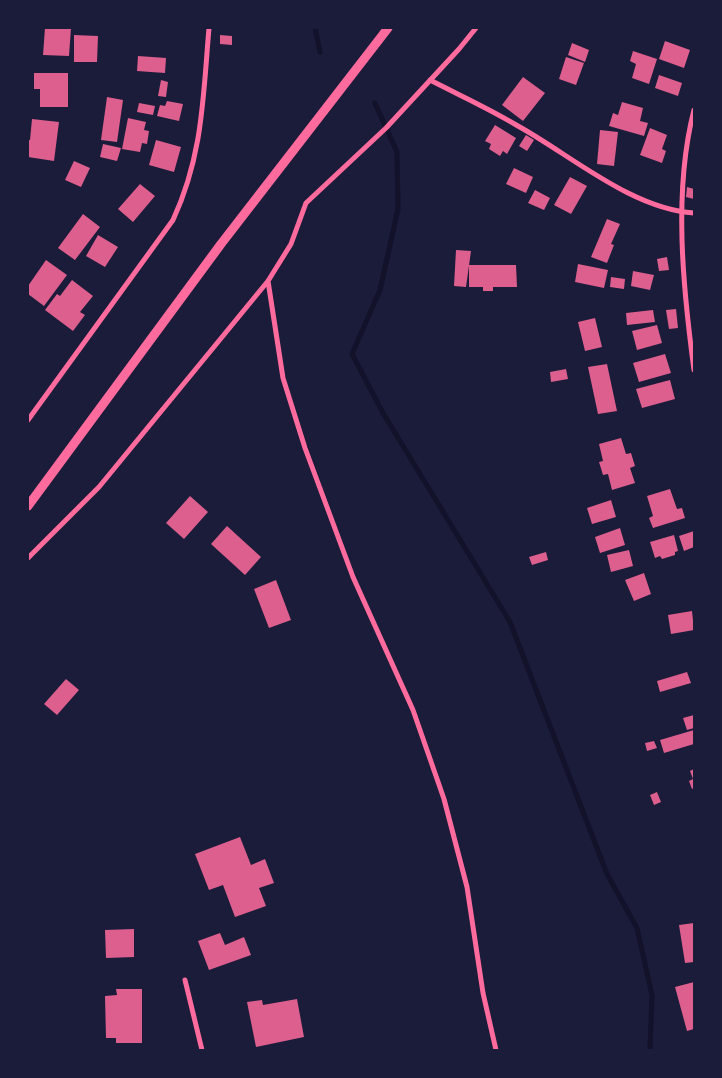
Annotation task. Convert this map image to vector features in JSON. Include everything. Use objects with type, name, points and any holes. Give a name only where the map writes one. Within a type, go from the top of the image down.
[{"type":"street","points":[[28,420],[173,220],[184,198],[191,177],[200,135],[209,28]]},
{"type":"street","points":[[28,506],[221,244],[388,28]]},
{"type":"street","points":[[28,558],[100,487],[268,281],[290,244],[306,203],[386,128],[476,28]]},
{"type":"street","points":[[430,80],[518,126],[638,199],[681,212],[694,213]]},
{"type":"street","points":[[694,110],[686,142],[681,212],[694,370]]},
{"type":"street","points":[[268,281],[283,378],[305,448],[352,576],[413,710],[444,799],[467,887],[484,992],[496,1050]]},
{"type":"street","points":[[185,980],[202,1050]]},
{"type":"building","points":[[45,28],[71,28],[69,56],[43,55]]},
{"type":"building","points":[[74,35],[98,36],[97,62],[74,62]]},
{"type":"building","points":[[220,35],[232,36],[232,45],[220,44]]},
{"type":"building","points":[[665,41],[690,50],[684,68],[659,59]]},
{"type":"building","points":[[572,43],[589,50],[585,62],[568,55]]},
{"type":"building","points":[[633,51],[657,59],[649,84],[632,78],[636,64],[630,61]]},
{"type":"building","points":[[138,56],[166,58],[165,73],[137,71]]},
{"type":"building","points":[[566,57],[584,63],[576,85],[559,79]]},
{"type":"building","points":[[34,73],[68,73],[68,107],[40,107],[40,89],[34,89]]},
{"type":"building","points":[[659,75],[682,83],[678,96],[655,88]]},
{"type":"building","points":[[523,77],[545,93],[523,121],[502,105]]},
{"type":"building","points":[[161,80],[168,82],[166,97],[158,96]]},
{"type":"building","points":[[107,97],[123,100],[117,142],[101,140]]},
{"type":"building","points":[[167,101],[183,104],[179,121],[157,116],[160,105],[165,106]]},
{"type":"building","points":[[622,102],[643,108],[640,121],[648,123],[644,136],[609,126],[613,113],[618,115]]},
{"type":"building","points":[[139,103],[155,106],[153,115],[137,112]]},
{"type":"building","points":[[128,118],[146,122],[144,130],[149,131],[147,144],[142,143],[140,152],[122,149]]},
{"type":"building","points":[[32,119],[59,122],[54,161],[28,157],[28,140],[30,140]]},
{"type":"building","points":[[495,125],[516,138],[507,154],[503,151],[500,156],[489,149],[491,144],[485,141]]},
{"type":"building","points":[[650,128],[667,135],[662,149],[666,151],[662,163],[640,155]]},
{"type":"building","points":[[600,130],[618,132],[614,166],[597,164]]},
{"type":"building","points":[[526,135],[534,140],[527,151],[519,146]]},
{"type":"building","points":[[156,140],[181,147],[174,172],[149,165]]},
{"type":"building","points":[[103,144],[121,148],[117,161],[100,157]]},
{"type":"building","points":[[74,161],[90,168],[81,187],[65,180]]},
{"type":"building","points":[[514,168],[533,177],[526,193],[506,184]]},
{"type":"building","points":[[570,177],[587,186],[571,214],[554,205]]},
{"type":"building","points":[[140,184],[155,196],[133,222],[118,209]]},
{"type":"building","points":[[687,187],[694,189],[694,199],[686,197]]},
{"type":"building","points":[[535,190],[550,198],[544,210],[528,203]]},
{"type":"building","points":[[83,214],[100,227],[75,260],[58,248]]},
{"type":"building","points":[[607,219],[620,224],[611,244],[614,245],[607,263],[591,257]]},
{"type":"building","points":[[98,235],[118,247],[105,267],[86,256]]},
{"type":"building","points":[[456,250],[471,251],[466,287],[454,286]]},
{"type":"building","points":[[667,257],[669,270],[659,271],[657,259]]},
{"type":"building","points":[[46,260],[67,275],[44,306],[28,294],[28,286]]},
{"type":"building","points":[[578,264],[608,270],[604,288],[575,282]]},
{"type":"building","points":[[469,265],[516,265],[517,287],[493,287],[493,291],[483,291],[483,287],[469,287]]},
{"type":"building","points":[[633,271],[654,275],[650,290],[631,286]]},
{"type":"building","points":[[611,277],[625,279],[624,289],[610,287]]},
{"type":"building","points":[[72,280],[93,296],[80,312],[85,315],[73,331],[45,310],[57,294],[60,296]]},
{"type":"building","points":[[676,309],[678,328],[669,329],[666,310]]},
{"type":"building","points":[[653,310],[655,322],[627,325],[626,313]]},
{"type":"building","points":[[595,318],[602,347],[585,351],[578,322]]},
{"type":"building","points":[[657,325],[662,343],[637,350],[632,331]]},
{"type":"building","points":[[665,354],[671,373],[639,382],[633,363]]},
{"type":"building","points":[[607,364],[617,411],[598,414],[588,367]]},
{"type":"building","points":[[566,369],[568,379],[551,382],[550,372]]},
{"type":"building","points":[[670,380],[675,399],[642,408],[636,389]]},
{"type":"building","points":[[621,438],[626,454],[631,453],[635,466],[630,468],[635,483],[612,490],[608,474],[603,475],[599,462],[603,461],[599,444]]},
{"type":"building","points":[[670,489],[677,509],[682,508],[685,518],[653,528],[649,518],[653,516],[647,496]]},
{"type":"building","points":[[190,496],[208,512],[184,539],[166,523]]},
{"type":"building","points":[[611,500],[616,517],[592,524],[587,508]]},
{"type":"building","points":[[227,526],[261,557],[245,575],[211,544]]},
{"type":"building","points":[[620,528],[625,545],[600,553],[595,537]]},
{"type":"building","points":[[694,531],[694,547],[684,551],[679,536]]},
{"type":"building","points":[[674,535],[678,551],[675,552],[675,555],[662,559],[660,556],[655,558],[650,542]]},
{"type":"building","points":[[629,550],[633,566],[611,572],[607,555]]},
{"type":"building","points":[[546,552],[548,560],[532,565],[529,557]]},
{"type":"building","points":[[644,573],[651,594],[634,601],[625,580]]},
{"type":"building","points":[[276,580],[291,620],[269,628],[254,589]]},
{"type":"building","points":[[692,611],[694,630],[671,634],[668,615]]},
{"type":"building","points":[[687,672],[691,683],[660,692],[657,681]]},
{"type":"building","points":[[66,679],[79,690],[57,715],[44,704]]},
{"type":"building","points":[[694,715],[694,728],[687,730],[683,718]]},
{"type":"building","points":[[694,730],[694,744],[664,753],[660,740]]},
{"type":"building","points":[[654,741],[657,748],[647,751],[645,743]]},
{"type":"building","points":[[694,769],[694,788],[692,789],[689,781],[693,779],[690,771]]},
{"type":"building","points":[[657,792],[661,802],[654,805],[650,795]]},
{"type":"building","points":[[240,837],[251,865],[265,859],[274,883],[259,888],[266,906],[235,917],[223,885],[209,890],[195,854]]},
{"type":"building","points":[[694,923],[694,962],[685,963],[679,925]]},
{"type":"building","points":[[134,929],[134,957],[106,958],[105,930]]},
{"type":"building","points":[[220,933],[225,945],[244,937],[251,955],[209,970],[198,941]]},
{"type":"building","points":[[694,982],[694,1029],[687,1031],[675,987]]},
{"type":"building","points":[[116,989],[142,989],[142,1043],[116,1043],[116,1038],[106,1038],[105,996],[117,995]]},
{"type":"building","points":[[297,999],[304,1037],[256,1047],[247,1002],[262,1000],[263,1005]]},
{"type":"waterway","points":[[315,28],[320,52]]},
{"type":"waterway","points":[[375,103],[397,152],[398,209],[380,290],[352,354],[383,413],[510,622],[607,874],[637,928],[652,995],[650,1050]]}]
